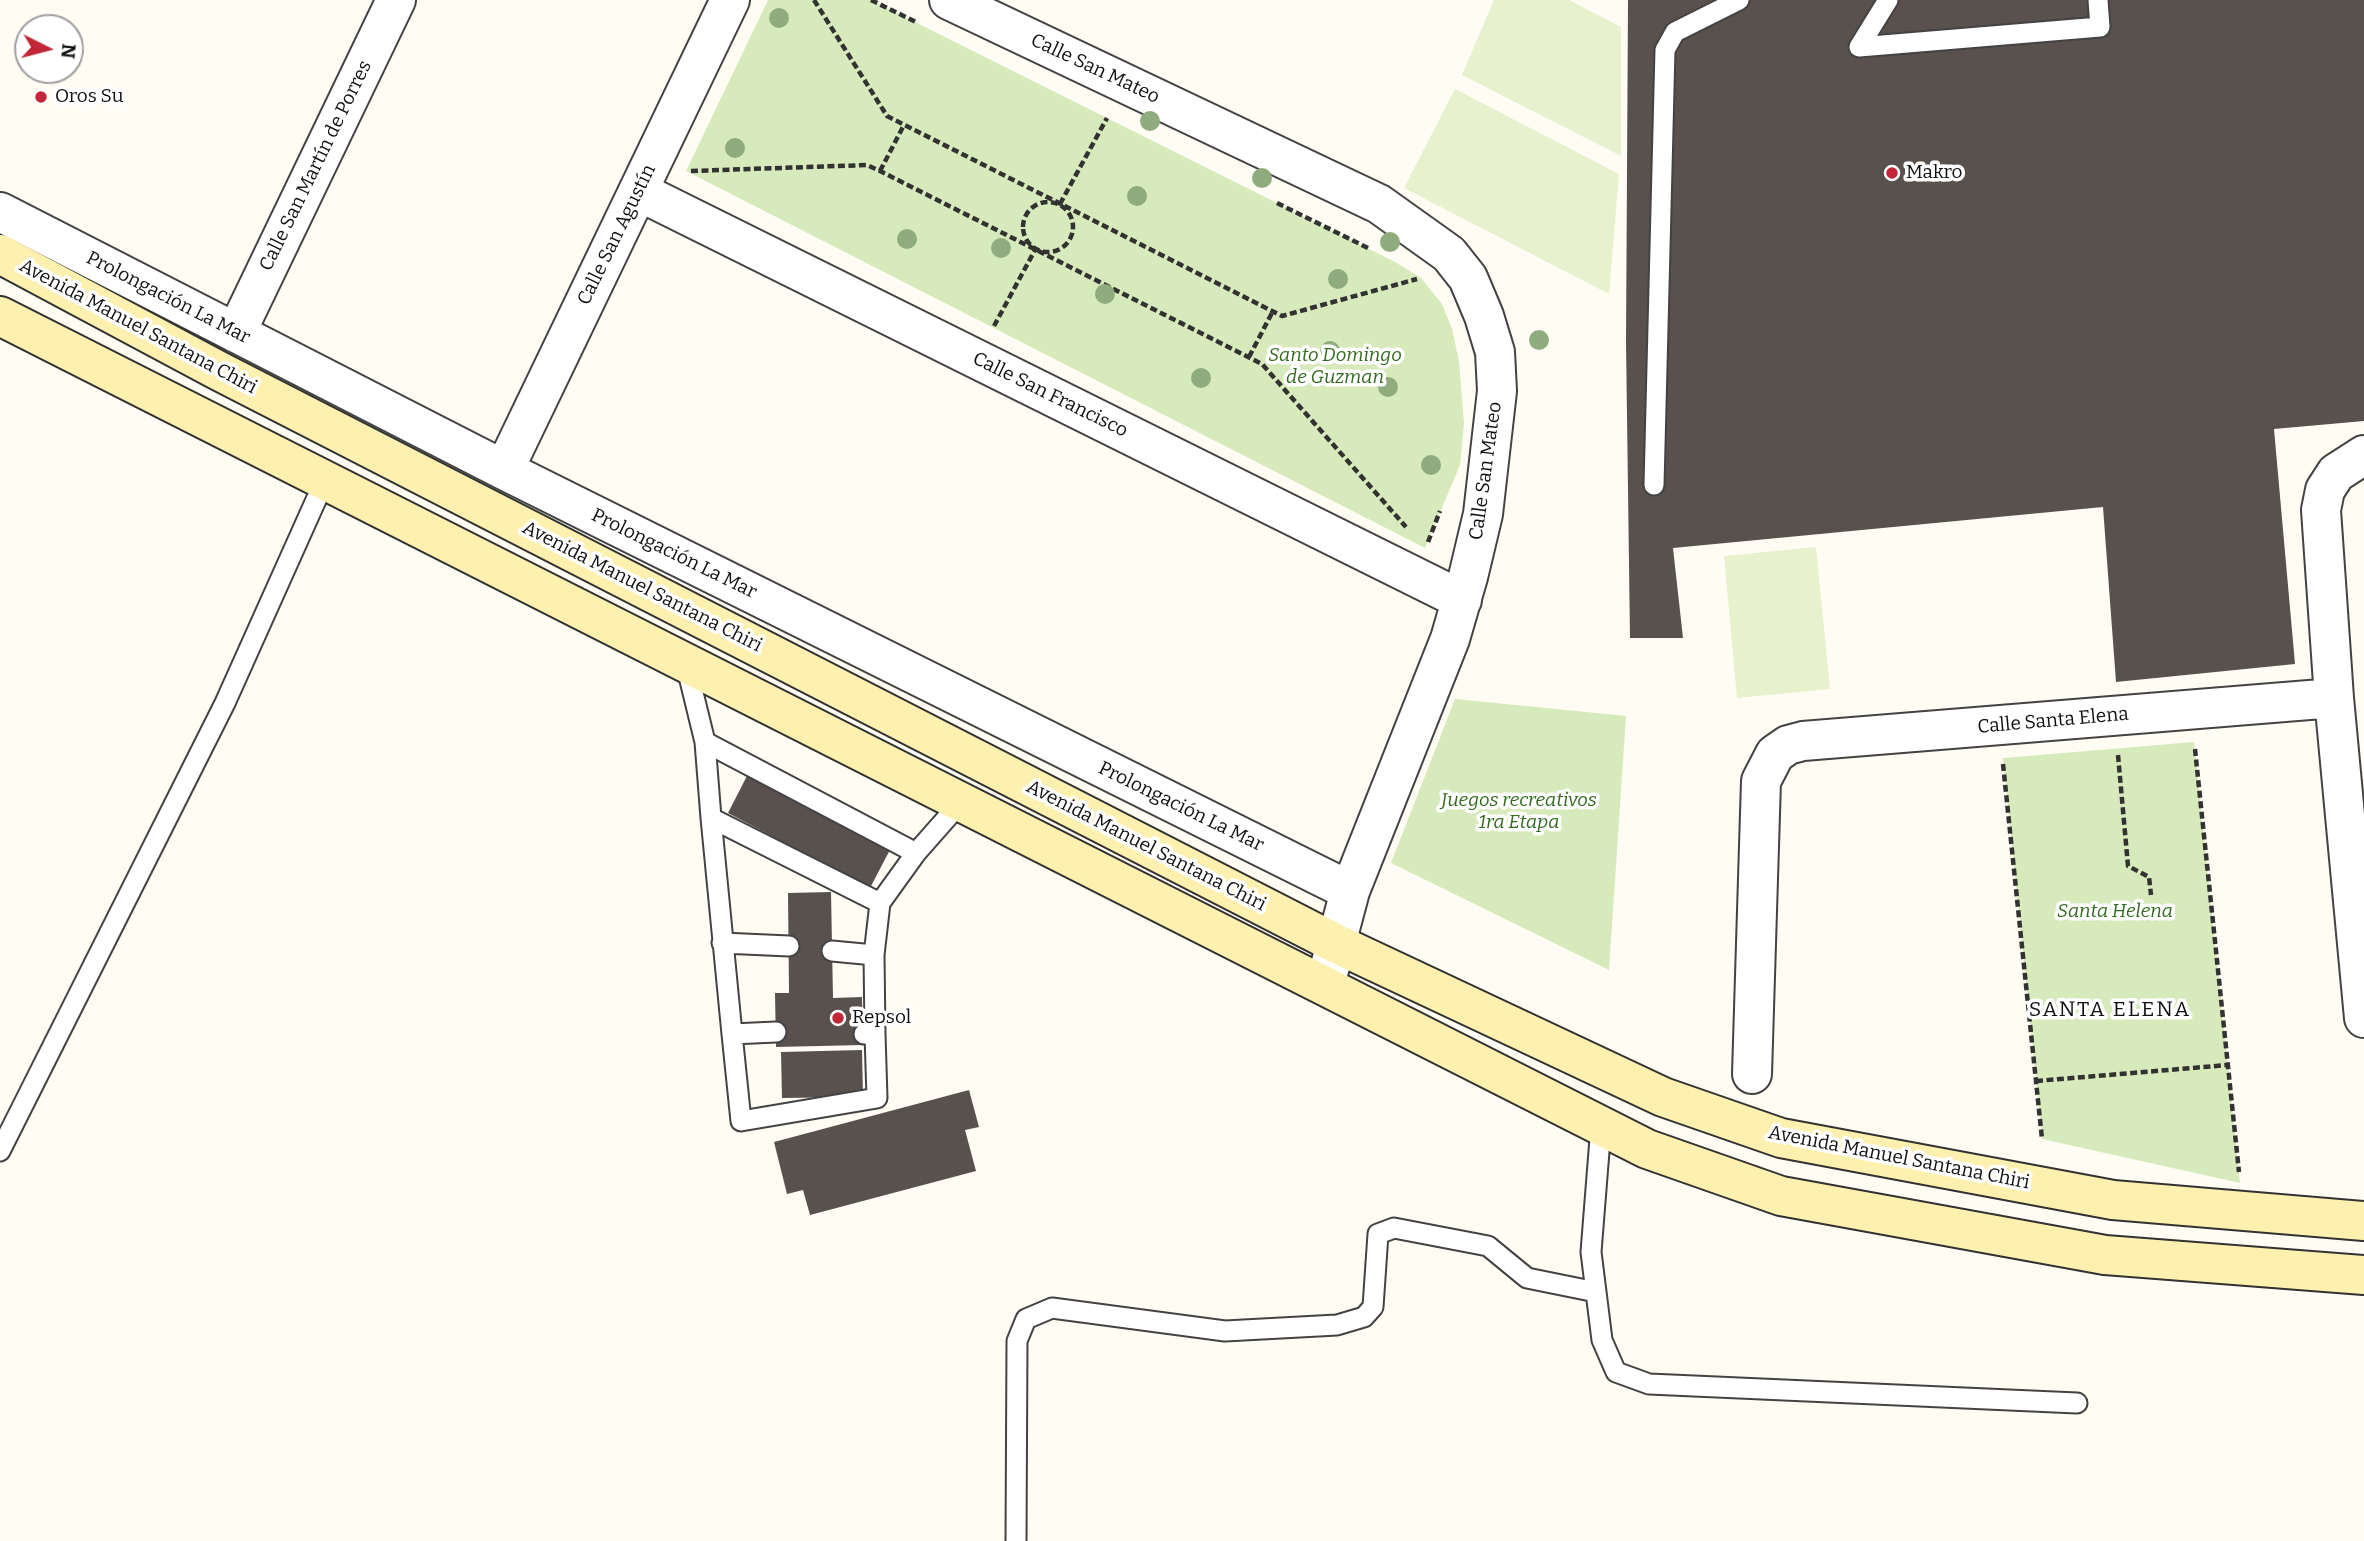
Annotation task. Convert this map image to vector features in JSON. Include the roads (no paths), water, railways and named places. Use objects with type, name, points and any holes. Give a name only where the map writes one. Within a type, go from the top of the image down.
[{"type":"street","name":"Calle San Martín de Porres","points":[[236,333],[396,0]]},
{"type":"street","name":"Calle San Agustín","points":[[504,470],[730,0]]},
{"type":"street","name":"Calle San Mateo","points":[[948,0],[1379,204],[1449,254],[1468,278],[1485,316],[1495,352],[1497,391],[1483,513],[1450,639],[1350,891],[1325,985]]},
{"type":"street","name":"Calle San Francisco","points":[[638,191],[1462,600]]},
{"type":"street","name":"Prolongación La Mar","points":[[0,212],[504,470],[1350,891]]},
{"type":"street","name":"Avenida Manuel Santana Chiri","points":[[0,254],[219,371],[1335,943],[1663,1097],[1781,1138],[2113,1200],[2364,1221]]},
{"type":"street","points":[[0,316],[1647,1149],[1781,1196],[2105,1255],[2364,1275]]},
{"type":"street","points":[[2357,459],[2336,473],[2325,490],[2321,510],[2333,698],[2364,1018]]},
{"type":"street","name":"Calle Santa Elena","points":[[1752,1074],[1761,781],[1776,754],[1803,741],[2333,698]]},
{"type":"lane","points":[[1654,485],[1665,50],[1675,32],[1739,0]]},
{"type":"lane","points":[[1888,0],[1859,47],[2100,27],[2098,0]]},
{"type":"lane","points":[[0,1151],[225,703],[325,480]]},
{"type":"lane","points":[[685,663],[705,742],[741,1121],[877,1098],[869,1034],[880,902],[916,853],[961,802]]},
{"type":"lane","points":[[705,742],[916,853]]},
{"type":"lane","points":[[711,818],[880,902]]},
{"type":"lane","points":[[722,943],[789,946]]},
{"type":"lane","points":[[832,951],[874,955]]},
{"type":"lane","points":[[732,1034],[776,1032]]},
{"type":"lane","points":[[1601,1126],[1591,1252],[1602,1340],[1616,1372],[1649,1384],[2077,1403]]},
{"type":"lane","points":[[1016,1541],[1017,1341],[1026,1320],[1052,1308],[1225,1331],[1337,1325],[1364,1317],[1373,1307],[1378,1234],[1394,1228],[1488,1246],[1527,1278],[1596,1292]]},
{"type":"place","name":"Oros Su","points":[[41,97]]},
{"type":"place","name":"Makro","points":[[1892,173]]},
{"type":"place","name":"Repsol","points":[[838,1018]]},
{"type":"district","name":"SANTA ELENA","points":[[2110,1010]]},
{"type":"park label","name":"Santo Domingo de Guzman","points":[[1335,367]]},
{"type":"park label","name":"Juegos recreativos 1ra Etapa","points":[[1519,812]]},
{"type":"park label","name":"Santa Helena","points":[[2115,912]]}]
